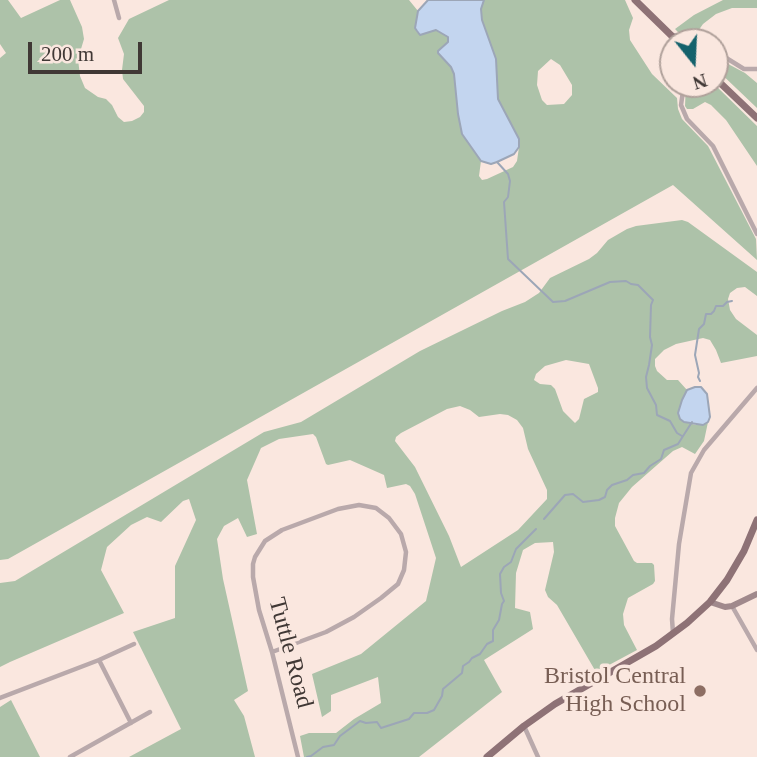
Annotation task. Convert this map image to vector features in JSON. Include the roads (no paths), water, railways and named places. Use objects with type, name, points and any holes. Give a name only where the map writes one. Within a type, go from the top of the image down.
[{"type":"main road","points":[[635,0],[664,28]]},
{"type":"main road","points":[[729,91],[757,118]]},
{"type":"main road","points":[[487,757],[555,704],[656,646],[710,602],[736,567],[757,520]]},
{"type":"main road","points":[[710,602],[725,607],[732,606],[757,594]]},
{"type":"street","points":[[114,0],[119,18]]},
{"type":"street","points":[[729,60],[744,69],[757,69]]},
{"type":"street","points":[[682,98],[681,105],[687,119],[713,146],[757,234]]},
{"type":"street","points":[[673,634],[679,544],[691,473],[704,450],[757,388]]},
{"type":"street","name":"Tuttle Road","points":[[272,652],[326,632],[354,617],[398,584],[404,570],[406,552],[401,534],[389,518],[376,508],[359,505],[319,515],[282,530],[265,541],[255,557],[253,564],[259,610],[299,757]]},
{"type":"street","points":[[732,606],[757,650]]},
{"type":"street","points":[[0,698],[134,644]]},
{"type":"street","points":[[99,660],[131,723]]},
{"type":"street","points":[[70,757],[150,712]]},
{"type":"street","points":[[524,726],[538,757]]},
{"type":"water","points":[[428,0],[484,0],[482,20],[496,59],[498,99],[519,139],[519,147],[514,154],[491,164],[481,161],[462,134],[454,74],[438,53],[448,42],[448,37],[436,30],[420,35],[415,28],[418,11]]},
{"type":"water","points":[[701,387],[707,394],[710,417],[703,425],[684,422],[678,413],[687,390]]},
{"type":"waterway","points":[[497,162],[508,174],[510,181],[508,197],[504,202],[508,259],[553,302],[565,301],[610,282],[626,281],[638,285],[653,300],[647,388],[656,405],[657,415],[670,421],[682,436]]},
{"type":"waterway","points":[[700,381],[695,355],[699,329],[704,324],[706,314],[711,314],[716,306],[732,301]]},
{"type":"waterway","points":[[544,519],[565,495],[573,494],[583,502],[599,500],[605,497],[612,485],[644,473],[661,459],[664,450],[678,444],[692,422]]},
{"type":"waterway","points":[[307,757],[323,747],[334,745],[340,736],[360,721],[377,722],[381,728],[409,719],[414,713],[434,710],[443,689],[462,673],[463,666],[493,641],[493,630],[504,601],[500,574],[511,562],[516,549],[536,529]]},
{"type":"place","name":"Bristol Central High School","points":[[700,691]]}]
